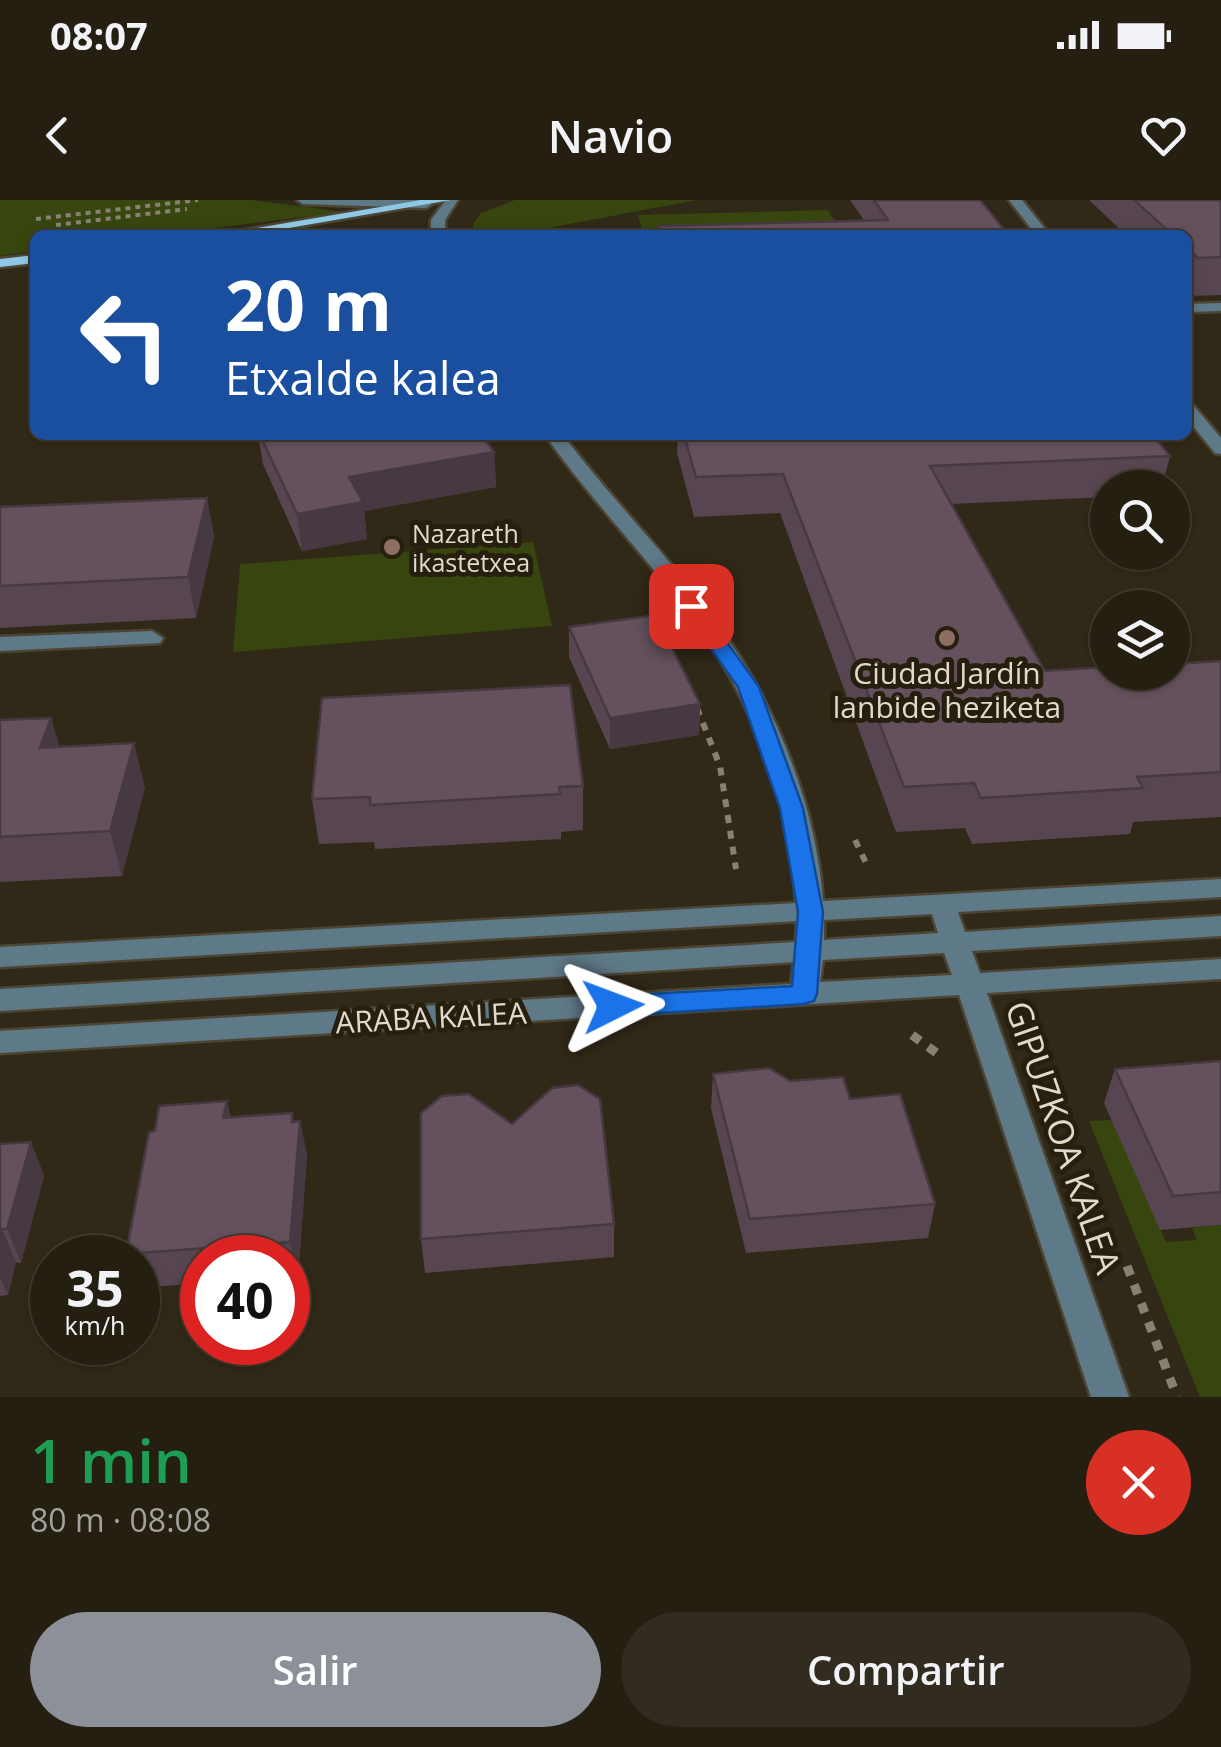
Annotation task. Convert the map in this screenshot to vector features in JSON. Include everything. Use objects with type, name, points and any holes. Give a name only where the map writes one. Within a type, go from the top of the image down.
[{"type":"main road","points":[[256,230],[448,200]]},
{"type":"main road","points":[[0,264],[30,260]]},
{"type":"street","points":[[303,200],[426,204]]},
{"type":"street","points":[[438,230],[438,220],[448,200]]},
{"type":"street","points":[[1015,200],[1039,230]]},
{"type":"street","points":[[1192,308],[1221,307]]},
{"type":"street","points":[[1192,415],[1221,449]]},
{"type":"street","points":[[558,440],[716,636],[749,687],[791,808],[810,912],[804,994]]},
{"type":"street","points":[[0,644],[152,638]]},
{"type":"street","points":[[0,957],[1221,888]]},
{"type":"street","name":"GIPUZKOA KALEA","points":[[942,904],[1110,1397]]},
{"type":"street","name":"ARABA KALEA","points":[[0,1000],[1221,926]]},
{"type":"street","name":"ARABA KALEA","points":[[0,1042],[1221,968]]},
{"type":"path","points":[[20,221],[198,200]]},
{"type":"path","points":[[39,227],[202,207]]},
{"type":"path","points":[[694,703],[712,735],[726,794],[736,872]]},
{"type":"green space","points":[[0,200],[253,200],[344,212],[198,230],[30,230],[30,252],[0,256]]},
{"type":"green space","points":[[515,200],[697,200],[538,230],[475,230],[473,225],[481,213]]},
{"type":"green space","points":[[828,210],[840,230],[642,230],[638,215]]},
{"type":"green space","points":[[533,542],[552,626],[233,652],[240,564]]},
{"type":"green space","points":[[1112,1120],[1166,1242],[1197,1240],[1192,1228],[1221,1225],[1221,1397],[1200,1397],[1089,1121]]},
{"type":"building","points":[[874,200],[980,200],[1005,230],[660,230],[659,226],[888,220]]},
{"type":"building","points":[[1134,200],[1221,200],[1221,257],[1198,258],[1192,252],[1192,230],[1167,230]]},
{"type":"building","points":[[262,440],[486,440],[494,452],[349,477],[363,502],[297,514]]},
{"type":"building","points":[[685,440],[1157,440],[1170,456],[930,466],[1045,671],[1090,668],[1090,690],[1190,690],[1190,663],[1221,661],[1221,772],[1137,777],[1143,788],[981,798],[974,783],[904,787],[783,474],[696,477]]},
{"type":"building","points":[[207,498],[188,577],[0,586],[0,507]]},
{"type":"building","points":[[656,615],[700,704],[610,718],[569,627]]},
{"type":"building","points":[[570,685],[583,786],[559,787],[560,794],[370,805],[370,797],[312,799],[322,698]]},
{"type":"building","points":[[51,718],[40,748],[134,743],[110,831],[0,837],[0,720]]},
{"type":"building","points":[[1221,1061],[1221,1192],[1173,1196],[1115,1069]]},
{"type":"building","points":[[769,1068],[790,1081],[843,1077],[850,1099],[900,1094],[935,1204],[750,1219],[713,1074]]},
{"type":"building","points":[[578,1085],[600,1099],[614,1224],[421,1239],[421,1113],[442,1096],[469,1094],[512,1124],[552,1088]]},
{"type":"building","points":[[227,1101],[223,1118],[292,1113],[292,1122],[300,1121],[291,1235],[180,1235],[180,1250],[160,1252],[160,1235],[130,1235],[149,1132],[155,1131],[159,1106]]},
{"type":"building","points":[[31,1142],[7,1229],[2,1229],[0,1236],[0,1144]]},
{"type":"place","name":"Nazareth ikastetxea","points":[[392,547]]},
{"type":"place","name":"Ciudad Jardín lanbide heziketa","points":[[947,638]]},
{"type":"route","points":[[613,1006],[804,994],[811,924],[808,888],[791,808],[749,687],[691,606]]}]
